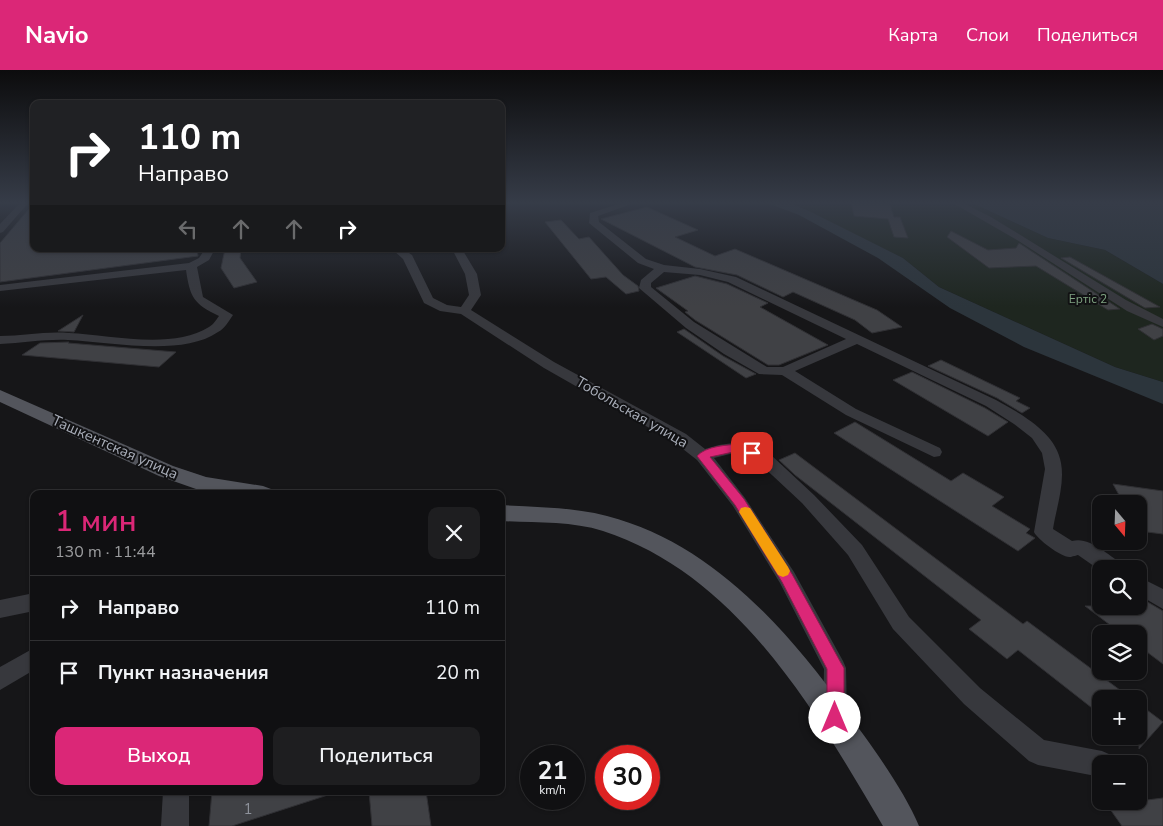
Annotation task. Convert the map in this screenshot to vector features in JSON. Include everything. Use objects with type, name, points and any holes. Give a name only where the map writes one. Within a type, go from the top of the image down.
[{"type":"main road","name":"Ташкентская улица","points":[[0,395],[166,471],[204,484],[239,490]]},
{"type":"main road","points":[[505,513],[566,517],[607,524],[654,542],[700,569],[740,605],[787,656],[835,718],[902,826]]},
{"type":"street","points":[[612,237],[642,261],[662,268],[700,272],[732,279],[991,403],[1023,422],[1044,442],[1053,464],[1043,532],[1070,550],[1080,546],[1101,560]]},
{"type":"street","points":[[1019,237],[1138,314],[1163,323]]},
{"type":"street","points":[[0,288],[191,266],[203,261],[209,252]]},
{"type":"street","name":"Тобольская улица","points":[[401,252],[408,257],[428,300],[444,308],[464,311],[549,365],[680,438],[703,456],[739,502],[787,578],[836,668],[835,718]]},
{"type":"street","points":[[460,252],[471,274],[475,294],[464,311]]},
{"type":"street","points":[[0,340],[50,336],[168,343],[194,340],[222,324],[227,315],[204,305],[195,294],[191,266]]},
{"type":"street","points":[[662,268],[645,282],[646,288],[690,325],[764,371],[785,371],[856,339]]},
{"type":"street","points":[[785,371],[851,412],[934,452]]},
{"type":"street","points":[[703,456],[719,450],[740,447],[765,460],[808,499],[855,550],[901,623],[972,696],[1038,752],[1092,762]]},
{"type":"street","points":[[1147,590],[1163,600]]},
{"type":"street","points":[[0,609],[30,603]]},
{"type":"street","points":[[0,679],[30,660]]},
{"type":"street","points":[[174,826],[176,795]]},
{"type":"green space","name":"Ертіс 2","points":[[860,237],[1046,237],[1105,250],[1163,284],[1163,382],[1115,367],[939,287],[903,258]]},
{"type":"shaded area","points":[[840,237],[862,237],[903,258],[939,287],[1115,367],[1163,382],[1163,404],[1024,347],[950,308],[878,258]]},
{"type":"shaded area","points":[[1046,237],[1163,237],[1163,284],[1105,250]]},
{"type":"building","points":[[5,237],[30,237],[30,252],[197,252],[198,256],[0,282],[0,243]]},
{"type":"building","points":[[557,237],[577,237],[579,239],[589,237],[623,275],[638,286],[639,291],[626,294],[606,277],[591,279]]},
{"type":"building","points":[[637,237],[676,237],[715,256],[735,249],[877,310],[902,327],[872,333],[855,320],[793,292],[783,297],[737,275],[695,267]]},
{"type":"building","points":[[947,237],[963,237],[988,250],[1016,248],[1019,243],[1120,309],[1108,310],[1036,266],[989,268]]},
{"type":"building","points":[[224,252],[241,252],[240,258],[257,282],[234,288],[221,268]]},
{"type":"building","points":[[1070,257],[1160,307],[1145,308],[1061,258]]},
{"type":"building","points":[[695,276],[727,284],[768,303],[760,307],[828,345],[779,365],[768,365],[695,320],[685,312],[688,311],[656,288]]},
{"type":"building","points":[[83,315],[74,332],[58,331]]},
{"type":"building","points":[[1152,324],[1163,329],[1163,336],[1154,340],[1138,329]]},
{"type":"building","points":[[684,329],[723,356],[756,374],[746,378],[677,332]]},
{"type":"building","points":[[69,342],[176,352],[159,367],[22,355],[40,343]]},
{"type":"building","points":[[941,360],[1020,398],[1016,401],[1030,408],[1022,413],[997,398],[928,366]]},
{"type":"building","points":[[912,372],[985,408],[1008,422],[988,436],[893,380]]},
{"type":"building","points":[[855,422],[951,481],[963,473],[1004,497],[992,506],[1030,529],[1026,533],[1035,538],[1018,551],[834,433]]},
{"type":"building","points":[[795,453],[1023,624],[1027,621],[1092,669],[1092,680],[1106,680],[1120,690],[1092,690],[1092,708],[1018,650],[1007,659],[969,629],[981,620],[795,475],[779,460]]},
{"type":"building","points":[[1113,484],[1163,491],[1163,534],[1148,532],[1148,495],[1119,495]]},
{"type":"building","points":[[1147,602],[1163,611],[1163,664],[1147,652],[1147,625],[1110,625],[1097,615],[1147,615]]},
{"type":"building","points":[[1085,606],[1092,606],[1092,611]]},
{"type":"building","points":[[1147,710],[1163,722],[1147,740]]},
{"type":"building","points":[[212,795],[328,795],[232,826],[209,826]]},
{"type":"building","points":[[369,795],[427,795],[431,826],[372,826]]},
{"type":"building","points":[[1163,798],[1163,826],[1122,826],[1111,810],[1147,810],[1147,800]]},
{"type":"slow traffic","points":[[745,512],[783,571]]},
{"type":"route","points":[[752,453],[740,447],[719,450],[703,456],[721,476],[739,502],[787,578],[836,668],[835,718]]}]
